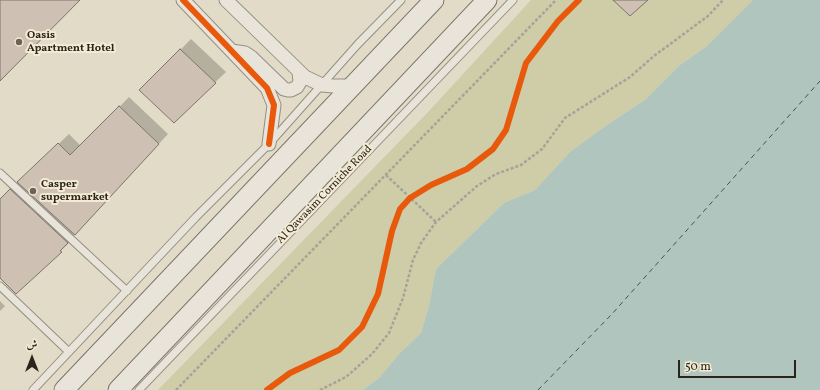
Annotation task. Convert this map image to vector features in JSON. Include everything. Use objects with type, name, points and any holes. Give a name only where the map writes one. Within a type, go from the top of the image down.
[{"type":"main road","points":[[64,390],[434,0]]},
{"type":"main road","name":"Al Qawasim Corniche Road","points":[[118,390],[487,0]]},
{"type":"street","points":[[183,0],[267,88],[274,105],[269,144]]},
{"type":"street","points":[[226,0],[305,77],[322,85],[351,86]]},
{"type":"street","points":[[232,51],[245,53],[251,57],[284,89],[291,90],[297,87],[300,82],[300,72]]},
{"type":"lane","points":[[33,390],[196,217],[269,144],[358,44],[401,0]]},
{"type":"lane","name":"Al Qawasim Corniche Road","points":[[139,390],[424,91],[513,0]]},
{"type":"lane","points":[[0,173],[127,291]]},
{"type":"lane","points":[[0,286],[69,352]]},
{"type":"path","points":[[176,390],[556,0]]},
{"type":"path","points":[[320,390],[346,376],[372,354],[389,333],[403,298],[413,260],[421,243],[436,222],[477,186],[496,174],[521,165],[542,149],[565,118],[630,77],[654,56],[708,16],[723,0]]},
{"type":"path","points":[[386,175],[412,196],[436,222]]},
{"type":"path","points":[[405,204],[412,196]]},
{"type":"green space","points":[[531,0],[753,0],[707,46],[680,65],[646,99],[570,152],[535,190],[504,203],[436,269],[429,306],[421,333],[400,353],[379,378],[363,390],[158,390],[429,111]]},
{"type":"shaded area","points":[[753,0],[820,0],[820,390],[363,390],[379,378],[400,353],[421,333],[429,306],[436,269],[504,203],[535,190],[570,152],[646,99],[680,65],[707,46]]},
{"type":"building","name":"Oasis Apartment Hotel","points":[[0,0],[80,0],[0,81]]},
{"type":"building","points":[[613,0],[648,0],[630,16]]},
{"type":"building","points":[[180,49],[216,83],[174,123],[139,90]]},
{"type":"building","points":[[119,106],[159,144],[75,235],[17,182],[58,143],[70,155]]},
{"type":"building","points":[[10,189],[68,243],[60,251],[62,252],[16,294],[0,278],[0,199]]},
{"type":"ferry route","points":[[538,390],[612,314],[820,81]]},
{"type":"cycle path","points":[[183,0],[267,88],[274,105],[269,144]]},
{"type":"cycle path","points":[[267,390],[290,373],[339,350],[362,327],[378,294],[392,231],[400,209],[410,198],[431,185],[467,169],[493,149],[506,130],[526,63],[558,21],[579,0]]},
{"type":"place","name":"Oasis Apartment Hotel","points":[[19,42]]},
{"type":"place","name":"Casper supermarket","points":[[33,191]]}]
